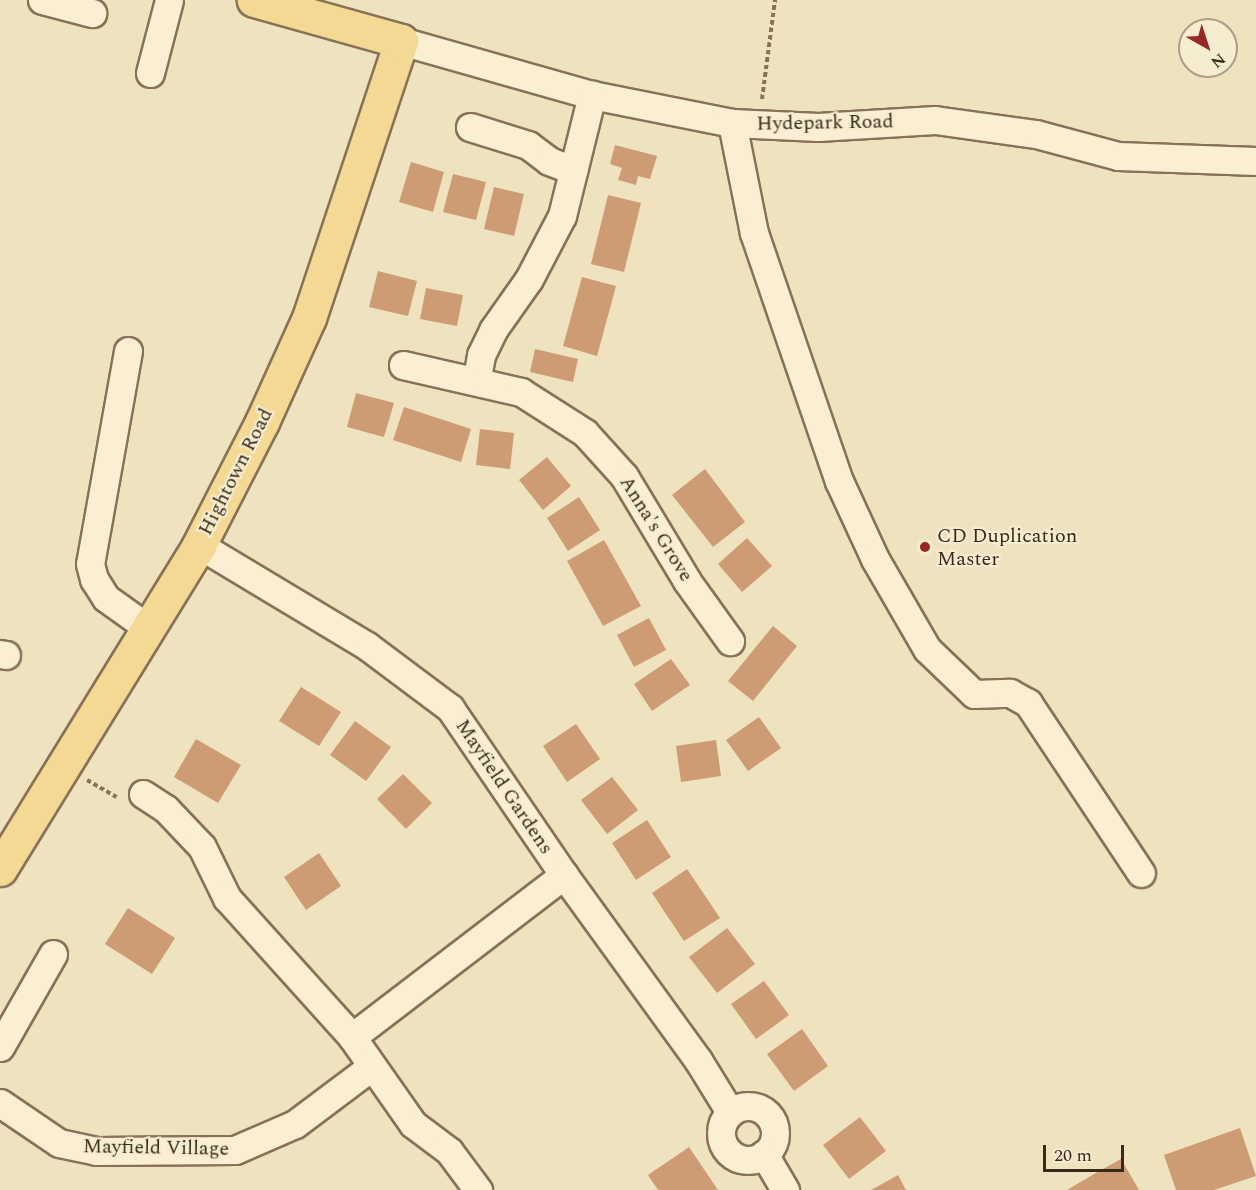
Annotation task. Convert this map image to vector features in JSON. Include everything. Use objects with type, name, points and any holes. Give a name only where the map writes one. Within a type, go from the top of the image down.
[{"type":"main road","points":[[254,0],[401,40]]},
{"type":"main road","name":"Hightown Road","points":[[1,864],[199,545],[262,422],[309,318],[401,40]]},
{"type":"street","points":[[42,0],[92,13]]},
{"type":"street","points":[[150,73],[169,0]]},
{"type":"street","name":"Hydepark Road","points":[[401,40],[592,95],[732,123],[818,127],[935,120],[1036,134],[1118,156],[1256,161]]},
{"type":"street","points":[[477,378],[481,355],[493,330],[529,279],[562,216],[592,95]]},
{"type":"street","points":[[732,123],[754,233],[839,481],[875,559],[927,649],[974,694],[1010,693],[1029,703],[1141,873]]},
{"type":"street","points":[[470,127],[528,145],[549,161],[573,170]]},
{"type":"street","points":[[128,351],[90,564],[94,579],[106,598],[148,628]]},
{"type":"street","name":"Anna's Grove","points":[[404,365],[477,378],[521,392],[585,433],[624,476],[687,581],[730,641]]},
{"type":"street","name":"Mayfield Gardens","points":[[199,545],[367,646],[450,708],[564,875],[698,1060],[730,1112]]},
{"type":"street","points":[[143,794],[166,809],[202,847],[227,898],[352,1037],[413,1124],[449,1151],[478,1190]]},
{"type":"street","points":[[352,1037],[564,875]]},
{"type":"street","points":[[0,1047],[53,954]]},
{"type":"street","name":"Mayfield Village","points":[[0,1103],[59,1143],[68,1145],[96,1150],[235,1150],[295,1124],[372,1067]]},
{"type":"street","points":[[754,1107],[768,1116],[774,1140],[764,1154],[747,1160],[730,1153],[724,1146],[721,1128],[730,1112],[754,1107]]},
{"type":"street","points":[[764,1154],[785,1190]]},
{"type":"path","points":[[759,124],[775,0]]},
{"type":"path","points":[[63,765],[128,804],[143,794]]},
{"type":"building","points":[[615,145],[657,156],[650,179],[638,176],[636,185],[618,180],[622,168],[610,164]]},
{"type":"building","points":[[411,162],[444,172],[433,212],[399,202]]},
{"type":"building","points":[[453,174],[486,182],[476,220],[443,212]]},
{"type":"building","points":[[494,187],[524,194],[514,236],[484,229]]},
{"type":"building","points":[[608,195],[641,203],[624,272],[591,264]]},
{"type":"building","points":[[378,271],[417,281],[408,316],[369,307]]},
{"type":"building","points":[[582,277],[616,286],[597,356],[563,346]]},
{"type":"building","points":[[426,288],[463,295],[457,326],[420,319]]},
{"type":"building","points":[[535,349],[578,359],[573,382],[530,372]]},
{"type":"building","points":[[356,393],[394,403],[384,437],[347,427]]},
{"type":"building","points":[[404,407],[471,429],[461,462],[393,440]]},
{"type":"building","points":[[480,429],[514,433],[510,469],[476,465]]},
{"type":"building","points":[[547,457],[571,486],[543,510],[519,480]]},
{"type":"building","points":[[705,469],[745,522],[713,547],[672,495]]},
{"type":"building","points":[[579,497],[600,530],[568,551],[547,518]]},
{"type":"building","points":[[747,538],[772,566],[742,592],[718,564]]},
{"type":"building","points":[[604,540],[641,606],[603,626],[567,561]]},
{"type":"building","points":[[649,618],[666,650],[634,667],[617,635]]},
{"type":"building","points":[[773,626],[797,646],[753,701],[728,681]]},
{"type":"building","points":[[671,659],[690,685],[652,711],[634,684]]},
{"type":"building","points":[[301,687],[341,712],[319,746],[279,721]]},
{"type":"building","points":[[759,717],[781,748],[748,771],[726,740]]},
{"type":"building","points":[[355,721],[391,747],[366,781],[330,755]]},
{"type":"building","points":[[576,724],[600,759],[567,782],[543,746]]},
{"type":"building","points":[[196,739],[241,765],[218,803],[174,777]]},
{"type":"building","points":[[716,740],[721,776],[681,782],[676,746]]},
{"type":"building","points":[[403,774],[432,803],[406,829],[377,799]]},
{"type":"building","points":[[612,777],[638,810],[607,834],[581,800]]},
{"type":"building","points":[[647,820],[671,857],[636,880],[612,843]]},
{"type":"building","points":[[319,853],[341,886],[306,910],[284,877]]},
{"type":"building","points":[[687,869],[720,918],[684,941],[652,893]]},
{"type":"building","points":[[128,908],[175,938],[152,974],[105,944]]},
{"type":"building","points":[[727,928],[755,964],[717,993],[689,957]]},
{"type":"building","points":[[764,981],[789,1015],[756,1039],[731,1004]]},
{"type":"building","points":[[802,1029],[828,1066],[794,1091],[767,1054]]},
{"type":"building","points":[[860,1117],[886,1151],[849,1179],[823,1145]]},
{"type":"building","points":[[1240,1128],[1256,1176],[1214,1190],[1176,1190],[1164,1155]]},
{"type":"building","points":[[689,1147],[718,1190],[658,1190],[648,1175]]},
{"type":"building","points":[[1121,1159],[1139,1190],[1067,1190],[1094,1174]]},
{"type":"building","points":[[898,1175],[906,1190],[871,1190]]},
{"type":"place","name":"CD Duplication Master","points":[[925,547]]}]
